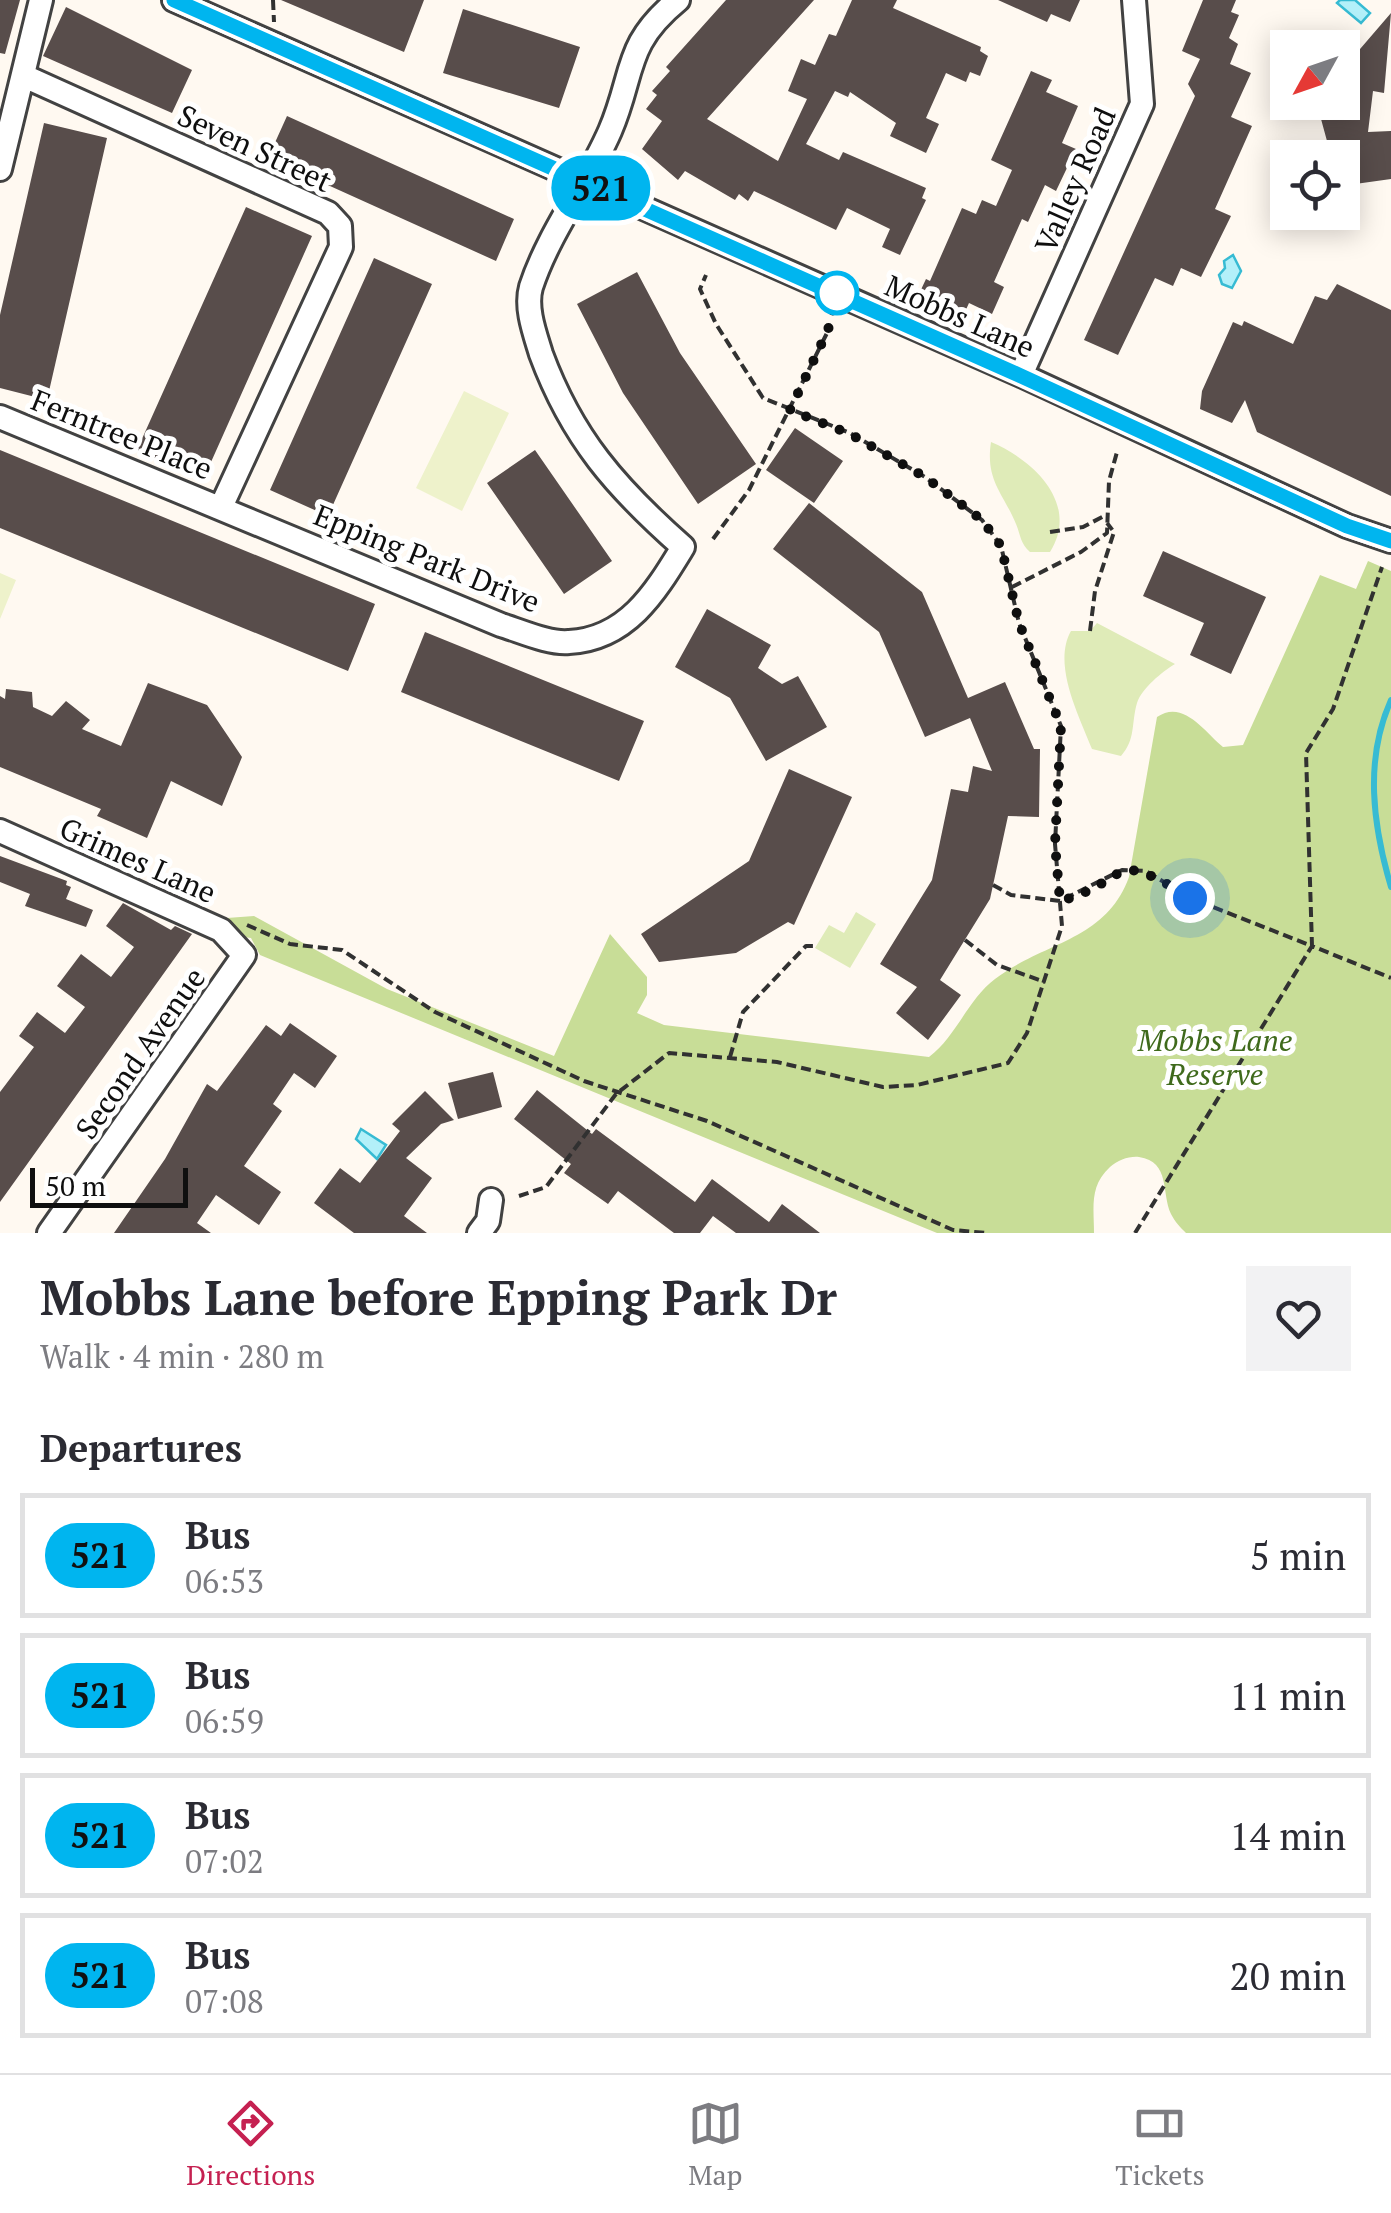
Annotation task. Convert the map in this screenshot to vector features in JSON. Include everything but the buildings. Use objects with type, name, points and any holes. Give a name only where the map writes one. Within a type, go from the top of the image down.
[{"type":"street","points":[[0,169],[41,0]]},
{"type":"street","name":"Mobbs Lane","points":[[174,0],[1021,376],[1347,526],[1391,541]]},
{"type":"street","points":[[585,182],[624,94],[634,47],[650,24],[678,0]]},
{"type":"street","name":"Valley Road","points":[[1021,376],[1142,104],[1134,0]]},
{"type":"street","name":"Seven Street","points":[[24,76],[328,212],[340,226],[341,247],[221,507]]},
{"type":"street","name":"Epping Park Drive","points":[[221,507],[501,626],[568,643],[615,630],[649,602],[683,546],[633,503],[580,440],[556,393],[532,328],[530,290],[585,182]]},
{"type":"street","name":"Ferntree Place","points":[[0,417],[221,507]]},
{"type":"street","name":"Grimes Lane","points":[[0,831],[221,930],[244,955]]},
{"type":"street","name":"Second Avenue","points":[[49,1233],[244,955]]},
{"type":"street","points":[[479,1233],[488,1221],[491,1200]]},
{"type":"path","points":[[272,0],[274,22]]},
{"type":"path","points":[[519,1196],[546,1187],[616,1094],[669,1053],[816,1068],[883,1087],[917,1086],[1008,1063],[1027,1034],[1062,926],[1055,844],[1061,726],[1019,623],[1001,546],[982,520],[891,456],[764,398],[716,324],[700,289],[706,275]]},
{"type":"path","points":[[713,539],[749,490],[828,330]]},
{"type":"path","points":[[1012,588],[1093,545],[1107,532],[1109,481],[1117,452]]},
{"type":"path","points":[[1050,532],[1083,527],[1108,514]]},
{"type":"path","points":[[1090,631],[1095,591],[1114,532],[1107,523]]},
{"type":"path","points":[[1136,1233],[1312,946],[1306,753],[1333,709],[1382,568]]},
{"type":"path","points":[[993,885],[1012,895],[1060,901],[1122,870],[1146,871],[1190,898],[1391,978]]},
{"type":"path","points":[[244,924],[290,944],[342,950],[435,1012],[616,1094],[707,1121],[953,1230],[986,1233]]},
{"type":"path","points":[[965,940],[998,965],[1045,982]]},
{"type":"path","points":[[730,1057],[743,1012],[806,946],[817,946]]},
{"type":"green space","points":[[464,391],[509,413],[462,511],[416,488]]},
{"type":"green space","points":[[991,442],[1023,460],[1048,486],[1059,517],[1058,534],[1050,552],[1030,552],[1022,542],[993,477]]},
{"type":"green space","name":"Mobbs Lane Reserve","points":[[1368,561],[1391,571],[1391,1233],[1186,1233],[1171,1214],[1161,1172],[1149,1160],[1135,1157],[1124,1159],[1103,1174],[1094,1198],[1094,1233],[937,1233],[260,955],[251,938],[236,936],[227,918],[254,916],[387,989],[554,1056],[610,934],[647,977],[647,995],[637,1013],[664,1025],[929,1057],[995,979],[1089,928],[1119,898],[1129,877],[1157,717],[1167,712],[1184,714],[1223,747],[1243,745],[1320,575],[1356,589]]},
{"type":"green space","points":[[0,573],[16,580],[0,619]]},
{"type":"green space","points":[[1097,623],[1175,664],[1140,697],[1131,737],[1121,756],[1092,749],[1066,674],[1064,659],[1071,631],[1090,631]]},
{"type":"green space","points":[[856,912],[876,924],[850,968],[815,948],[829,925],[844,933]]},
{"type":"water","points":[[1355,0],[1370,13],[1361,23],[1337,3]]},
{"type":"water","points":[[1233,255],[1241,271],[1232,288],[1222,284],[1219,275],[1225,268],[1224,261]]},
{"type":"water","points":[[361,1129],[386,1145],[377,1159],[356,1139]]},
{"type":"waterway","points":[[1391,700],[1374,769],[1376,817],[1391,887]]},
{"type":"bus line","name":"521","points":[[174,0],[1021,376],[1347,526],[1391,541]]},
{"type":"route","points":[[837,293],[828,330],[790,410],[850,434],[925,477],[982,520],[1001,546],[1019,623],[1061,726],[1055,844],[1060,901],[1122,870],[1146,871],[1190,898]]}]
